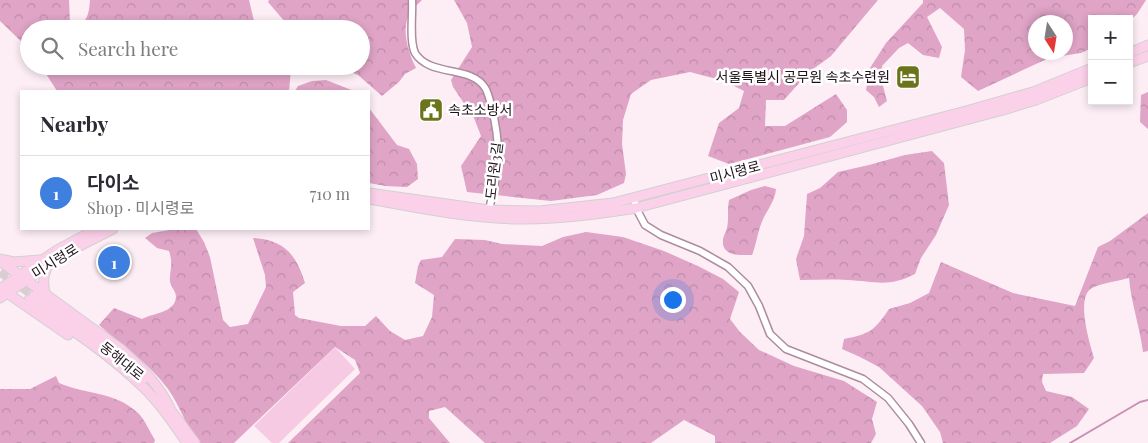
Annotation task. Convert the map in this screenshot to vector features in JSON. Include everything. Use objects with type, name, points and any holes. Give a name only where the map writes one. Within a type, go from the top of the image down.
[{"type":"main road","points":[[1133,51],[1148,45]]},
{"type":"main road","points":[[1133,62],[1148,56]]},
{"type":"main road","name":"미시령로","points":[[370,193],[489,210],[562,210],[634,199],[1033,92],[1088,70]]},
{"type":"main road","name":"미시령로","points":[[370,200],[429,211],[517,219],[575,217],[636,208],[1003,110],[1036,100],[1088,80]]},
{"type":"main road","name":"미시령로","points":[[2,291],[80,237],[94,230]]},
{"type":"main road","name":"미시령로","points":[[46,262],[111,230]]},
{"type":"main road","points":[[0,260],[46,262],[43,287],[46,295],[122,350],[139,366],[161,390],[169,412]]},
{"type":"main road","points":[[0,260],[22,278],[32,298]]},
{"type":"main road","points":[[2,291],[32,298],[46,295]]},
{"type":"main road","name":"동해대로","points":[[32,298],[118,365],[143,387],[169,412],[195,443]]},
{"type":"main road","name":"동해대로","points":[[169,412],[187,443]]},
{"type":"street","name":"도리원3길","points":[[412,0],[413,43],[416,54],[423,62],[432,67],[470,76],[485,86],[489,96],[498,134],[499,149],[489,210]]},
{"type":"street","points":[[634,199],[636,208],[645,226],[661,235],[700,251],[728,267],[748,286],[760,306],[770,334],[786,349],[864,379],[888,398],[909,424],[921,443]]},
{"type":"green space","points":[[0,0],[69,0],[70,20],[20,20],[20,40],[0,21]]},
{"type":"green space","points":[[90,0],[249,0],[254,20],[84,20]]},
{"type":"green space","points":[[269,0],[422,0],[411,11],[406,24],[406,40],[416,68],[405,74],[399,82],[382,96],[358,75],[370,75],[370,20],[283,20],[268,2]]},
{"type":"green space","points":[[454,0],[878,0],[831,56],[809,72],[784,100],[766,100],[765,126],[785,126],[836,94],[847,110],[847,122],[830,137],[729,164],[708,156],[719,123],[739,108],[744,91],[724,81],[690,72],[651,80],[631,94],[623,120],[622,144],[626,174],[624,183],[597,195],[551,201],[467,192],[461,166],[481,136],[474,118],[453,87],[451,80],[472,47],[467,23]]},
{"type":"green space","points":[[923,0],[1146,0],[1133,18],[1133,15],[1088,15],[1088,50],[1073,54],[1073,15],[1028,15],[1028,60],[1045,60],[978,91],[961,77],[965,50],[964,29],[940,8],[927,17],[942,47],[939,58],[923,55],[908,43],[899,48],[882,66],[883,86],[887,101],[879,107],[874,97],[866,90],[870,68],[886,43],[923,3]]},
{"type":"green space","points":[[47,75],[291,75],[289,90],[56,90]]},
{"type":"green space","points":[[326,80],[351,90],[296,90],[298,86],[312,81]]},
{"type":"green space","points":[[1148,92],[1148,129],[1140,122],[1141,95]]},
{"type":"green space","points":[[370,109],[397,145],[409,149],[417,164],[418,179],[407,187],[370,183]]},
{"type":"green space","points":[[932,151],[944,163],[949,205],[936,235],[921,258],[915,274],[889,282],[800,280],[796,259],[804,236],[807,194],[820,188],[838,172],[905,155]]},
{"type":"green space","points":[[765,186],[776,189],[772,203],[762,222],[752,255],[737,255],[728,252],[723,245],[723,239],[728,225],[729,200]]},
{"type":"green space","points":[[1148,213],[1148,351],[1143,352],[1129,278],[1092,288],[1087,293],[1084,310],[1087,332],[1094,358],[1084,373],[1043,374],[1042,382],[1046,391],[1072,397],[1089,409],[1077,426],[1050,443],[943,443],[940,432],[922,406],[879,367],[842,349],[844,339],[871,330],[889,309],[910,303],[929,293],[941,262],[1013,293],[1075,306],[1098,247],[1110,241]]},
{"type":"green space","points":[[169,230],[197,230],[210,257],[223,320],[230,327],[248,324],[266,287],[265,275],[253,238],[264,239],[281,245],[293,257],[305,283],[293,292],[295,315],[299,318],[341,326],[365,326],[376,316],[390,331],[405,340],[423,336],[432,317],[434,295],[415,283],[418,266],[421,260],[442,257],[455,239],[542,246],[563,237],[586,232],[623,237],[664,251],[723,279],[739,292],[730,319],[740,332],[759,350],[794,366],[844,381],[877,402],[872,419],[876,434],[871,443],[715,443],[715,436],[684,420],[651,443],[485,443],[445,407],[429,411],[429,418],[450,443],[288,443],[360,373],[355,360],[335,347],[234,443],[198,443],[161,380],[99,325],[114,308],[142,319],[163,312],[175,302],[175,293],[170,282],[171,264],[169,251],[157,248],[145,238],[152,233]]},
{"type":"green space","points":[[56,376],[59,383],[110,397],[129,406],[143,419],[155,440],[154,443],[0,443],[0,389],[30,389]]},
{"type":"shaded area","points":[[335,347],[355,369],[279,443],[272,443],[254,426]]},
{"type":"waterway","points":[[1070,443],[1140,402],[1148,400]]},
{"type":"tunnel","points":[[0,272],[34,296]]},
{"type":"place","name":"서울특별시 공무원 속초수련원","points":[[908,77]]},
{"type":"place","name":"속초소방서","points":[[431,110]]},
{"type":"place","name":"다이소","points":[[114,262]]}]
